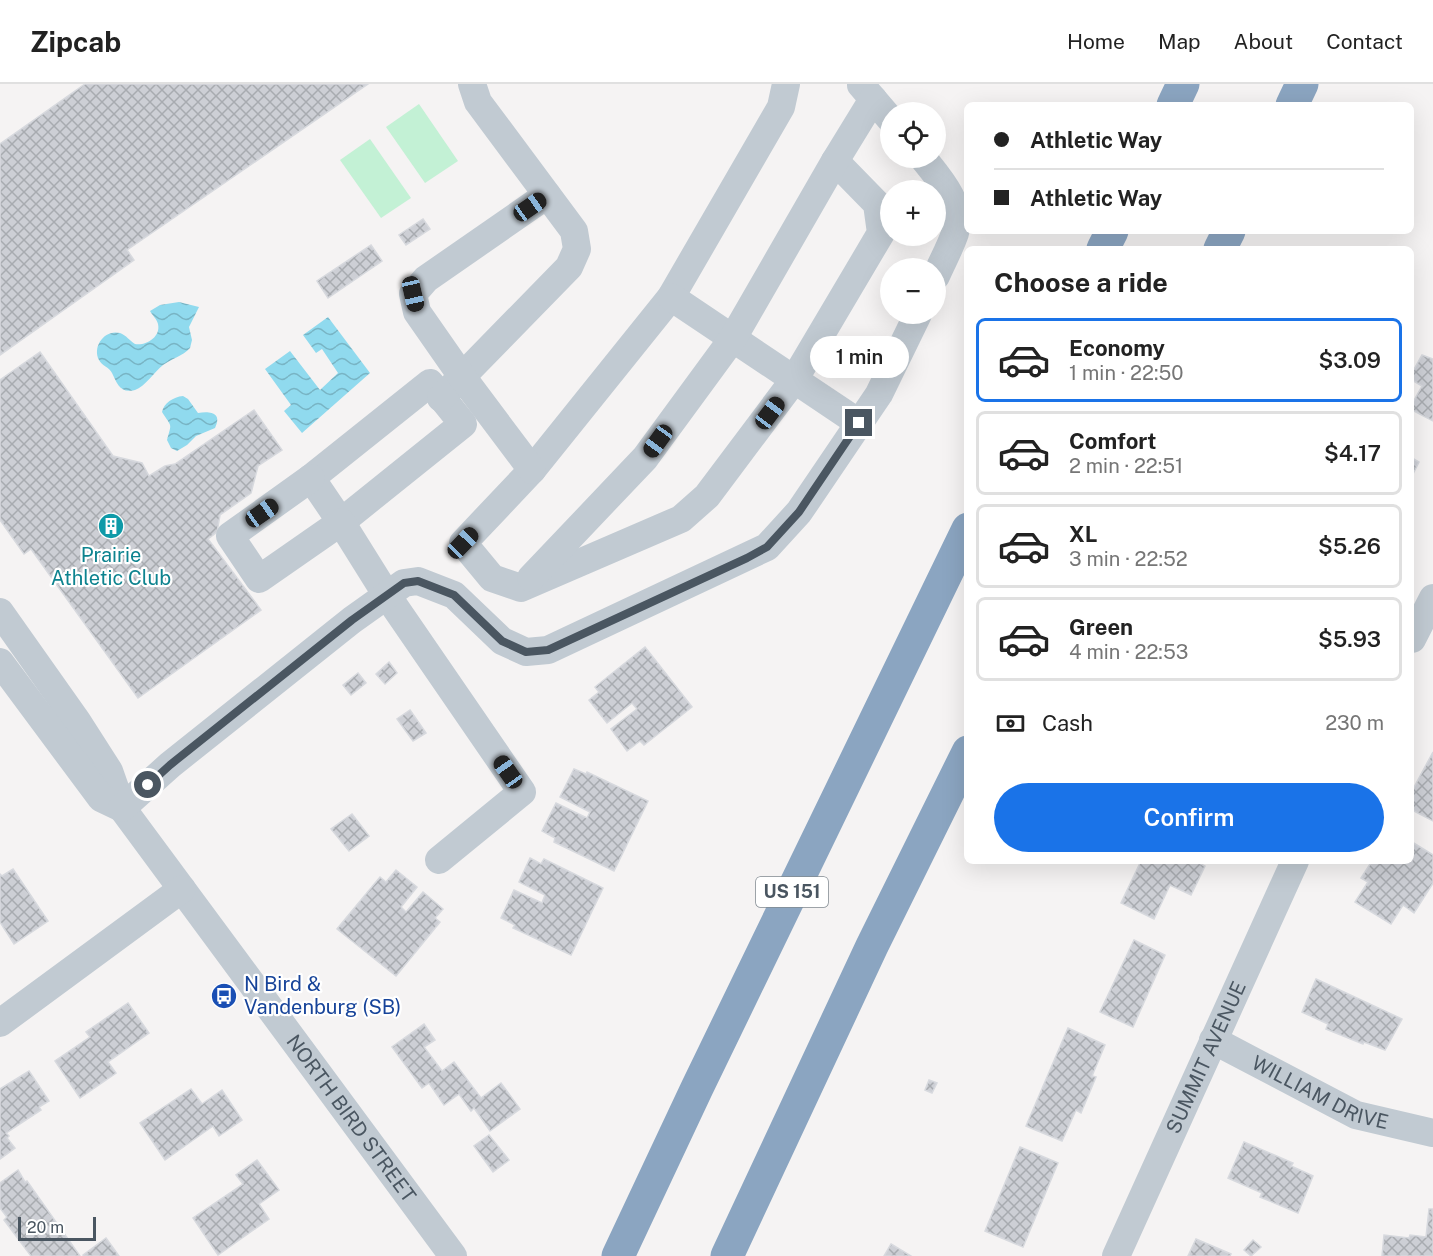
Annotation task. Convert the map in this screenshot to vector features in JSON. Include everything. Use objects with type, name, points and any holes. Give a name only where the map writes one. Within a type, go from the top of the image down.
[{"type":"highway","points":[[1174,102],[1183,84]]},
{"type":"highway","points":[[1293,102],[1302,84]]},
{"type":"highway","name":"US 151","points":[[618,1256],[707,1066],[964,537]]},
{"type":"highway","points":[[727,1256],[872,946],[964,760]]},
{"type":"street","points":[[441,398],[569,267],[577,249],[574,231],[478,102],[472,84]]},
{"type":"street","points":[[786,84],[781,107],[671,297],[532,470],[463,543],[492,578],[521,588],[681,519],[707,496],[794,380],[881,233],[877,204],[835,161]]},
{"type":"street","points":[[521,588],[645,458],[732,338],[835,161],[875,101]]},
{"type":"street","points":[[931,168],[943,183],[953,202],[956,219],[956,231],[944,258]]},
{"type":"street","points":[[532,470],[417,312],[413,294],[426,279],[547,195]]},
{"type":"street","points":[[671,297],[859,423]]},
{"type":"street","points":[[122,808],[170,765],[386,594],[404,583],[418,581],[454,595],[502,641],[526,652],[548,650],[767,547],[799,512],[879,394],[913,324]]},
{"type":"street","points":[[430,383],[441,398],[463,424],[341,522],[259,579],[230,536],[311,478],[430,383]]},
{"type":"street","points":[[311,478],[386,594],[522,792],[439,860]]},
{"type":"street","points":[[1414,635],[1433,598]]},
{"type":"street","name":"NORTH BIRD STREET","points":[[0,612],[77,721],[109,771],[122,808],[453,1256]]},
{"type":"street","name":"NORTH BIRD STREET","points":[[0,662],[101,798],[122,808]]},
{"type":"street","name":"SUMMIT AVENUE","points":[[1116,1256],[1294,864]]},
{"type":"street","points":[[0,1022],[182,889]]},
{"type":"street","name":"WILLIAM DRIVE","points":[[1213,1040],[1356,1115],[1433,1133]]},
{"type":"green space","points":[[419,104],[458,161],[425,183],[386,127]]},
{"type":"green space","points":[[370,139],[411,198],[381,218],[340,160]]},
{"type":"water","points":[[179,302],[199,307],[189,327],[192,340],[190,348],[163,365],[139,388],[130,391],[122,389],[111,371],[99,360],[97,349],[101,340],[115,332],[122,334],[135,344],[148,342],[155,337],[158,329],[157,322],[150,311],[160,305]]},
{"type":"water","points":[[328,317],[370,373],[302,433],[284,411],[291,405],[265,369],[290,351],[320,390],[338,373],[322,349],[316,353],[303,335]]},
{"type":"water","points":[[183,396],[198,413],[214,414],[217,423],[215,428],[196,436],[177,451],[171,448],[167,440],[170,425],[162,412],[170,401]]},
{"type":"building","points":[[85,84],[368,84],[127,250],[134,260],[0,355],[0,144]]},
{"type":"building","points":[[423,219],[430,229],[406,245],[399,235]]},
{"type":"building","points":[[371,245],[382,261],[328,298],[317,281]]},
{"type":"building","name":"Prairie Athletic Club","points":[[40,352],[113,456],[142,463],[149,476],[165,466],[175,464],[254,410],[282,450],[258,466],[251,493],[220,515],[217,532],[208,539],[261,610],[138,698],[31,549],[24,554],[0,520],[0,380]]},
{"type":"building","points":[[1422,355],[1433,359],[1433,421],[1414,411],[1414,400],[1422,386],[1414,381],[1414,369]]},
{"type":"building","points":[[1414,459],[1419,462],[1414,472]]},
{"type":"building","points":[[645,647],[692,707],[644,745],[640,741],[627,751],[611,729],[637,709],[632,703],[607,723],[589,700],[599,692],[595,687]]},
{"type":"building","points":[[389,662],[397,673],[385,684],[376,674]]},
{"type":"building","points":[[358,673],[366,683],[351,695],[343,685]]},
{"type":"building","points":[[410,710],[426,733],[413,741],[397,719]]},
{"type":"building","points":[[1433,752],[1433,821],[1414,811],[1414,787]]},
{"type":"building","points":[[574,769],[586,774],[587,772],[648,801],[614,871],[554,842],[555,838],[542,831],[556,803],[587,818],[590,812],[560,797]]},
{"type":"building","points":[[352,814],[369,836],[349,851],[331,829]]},
{"type":"building","points":[[1414,843],[1433,855],[1433,883],[1414,913],[1403,905],[1391,924],[1355,902],[1368,882],[1361,878],[1370,864],[1414,864]]},
{"type":"building","points":[[530,858],[541,864],[544,859],[603,888],[571,955],[513,928],[515,925],[501,918],[514,890],[542,903],[545,895],[519,882]]},
{"type":"building","points":[[1140,864],[1201,864],[1205,866],[1191,895],[1170,885],[1154,919],[1121,903]]},
{"type":"building","points":[[13,869],[48,921],[14,944],[0,922],[0,874],[2,876]]},
{"type":"building","points":[[396,870],[417,887],[401,907],[406,912],[423,892],[443,909],[435,918],[440,922],[396,976],[337,929],[380,877],[386,882]]},
{"type":"building","points":[[1134,940],[1165,955],[1133,1027],[1100,1012]]},
{"type":"building","points":[[1316,979],[1402,1019],[1385,1050],[1326,1029],[1328,1024],[1302,1012]]},
{"type":"building","points":[[128,1003],[149,1033],[108,1062],[116,1073],[80,1098],[55,1061],[90,1037],[86,1032]]},
{"type":"building","points":[[424,1024],[435,1040],[424,1047],[442,1071],[454,1062],[481,1098],[501,1083],[520,1109],[490,1131],[474,1108],[471,1111],[459,1094],[444,1105],[429,1083],[422,1088],[392,1047]]},
{"type":"building","points":[[1068,1028],[1105,1045],[1092,1076],[1096,1077],[1081,1113],[1076,1110],[1062,1141],[1026,1126]]},
{"type":"building","points":[[29,1071],[49,1101],[39,1107],[41,1110],[6,1133],[15,1148],[0,1159],[0,1089]]},
{"type":"building","points":[[929,1080],[937,1083],[932,1093],[925,1090]]},
{"type":"building","points":[[191,1089],[202,1104],[222,1090],[242,1120],[219,1136],[213,1126],[165,1160],[140,1123]]},
{"type":"building","points":[[489,1135],[509,1160],[493,1172],[474,1146]]},
{"type":"building","points":[[1244,1142],[1293,1163],[1291,1166],[1313,1176],[1298,1213],[1260,1197],[1262,1193],[1228,1178]]},
{"type":"building","points":[[1020,1147],[1058,1163],[1023,1247],[985,1231]]},
{"type":"building","points":[[257,1160],[279,1190],[259,1204],[269,1219],[218,1255],[193,1218],[243,1184],[236,1175]]},
{"type":"building","points":[[18,1170],[80,1256],[31,1256],[4,1220],[7,1217],[0,1208],[0,1183]]},
{"type":"building","points":[[1429,1209],[1433,1209],[1433,1256],[1382,1256],[1384,1235],[1409,1238],[1410,1235],[1426,1237]]},
{"type":"building","points":[[106,1238],[119,1256],[83,1255]]},
{"type":"building","points":[[1196,1239],[1231,1254],[1230,1256],[1188,1256]]},
{"type":"building","points":[[1253,1240],[1261,1247],[1251,1256],[1244,1250]]},
{"type":"building","points":[[891,1244],[911,1256],[884,1256]]},
{"type":"place","name":"Prairie Athletic Club","points":[[111,526]]},
{"type":"place","name":"N Bird & Vandenburg (SB)","points":[[224,996]]},
{"type":"route","points":[[148,785],[352,620],[404,583],[418,581],[454,595],[502,641],[526,652],[548,650],[747,558],[767,547],[799,512],[859,423]]}]
